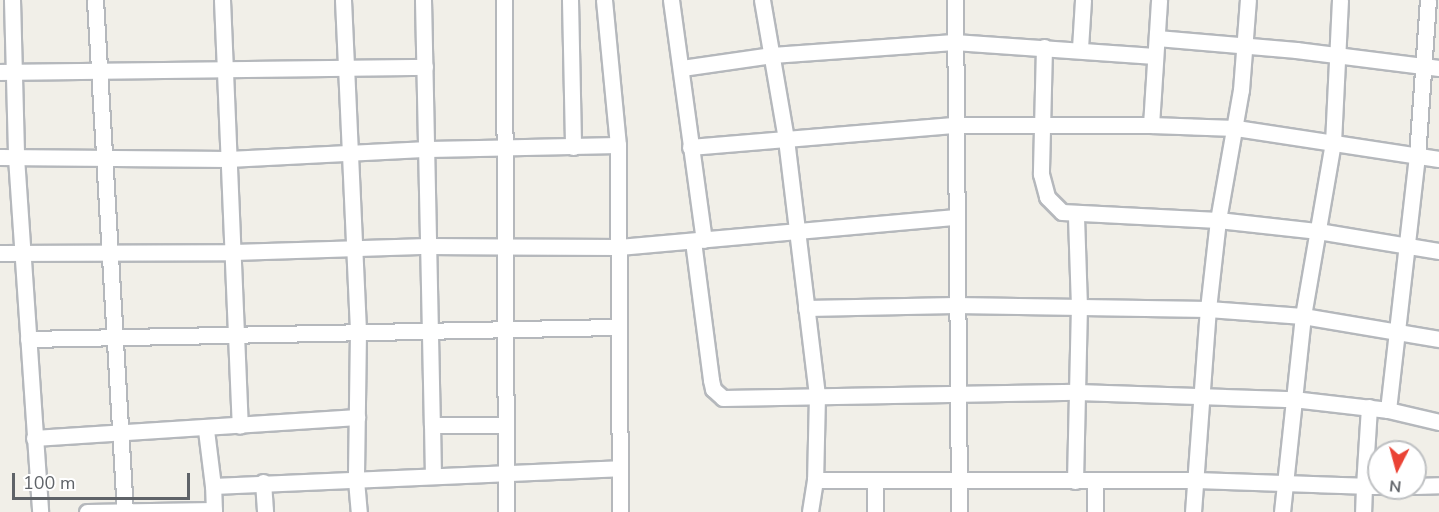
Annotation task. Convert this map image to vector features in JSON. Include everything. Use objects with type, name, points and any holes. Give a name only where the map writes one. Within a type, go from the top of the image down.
[{"type":"street","points":[[12,0],[6,72],[8,157],[21,252],[40,512]]},
{"type":"street","points":[[95,0],[97,69],[106,159],[125,511]]},
{"type":"street","points":[[222,0],[228,159],[239,336],[240,426]]},
{"type":"street","points":[[344,0],[358,331],[356,480],[359,512]]},
{"type":"street","points":[[423,0],[428,148],[433,476]]},
{"type":"street","points":[[504,0],[502,247],[506,512]]},
{"type":"street","points":[[570,0],[573,147]]},
{"type":"street","points":[[604,0],[618,146],[616,327],[620,512]]},
{"type":"street","points":[[671,0],[682,68],[711,380],[717,394],[732,400],[817,395],[1077,392],[1293,399],[1389,410],[1439,422]]},
{"type":"street","points":[[762,0],[786,139],[795,231],[817,395],[815,480],[810,512]]},
{"type":"street","points":[[955,0],[953,125],[957,217],[955,305],[959,512]]},
{"type":"street","points":[[1080,48],[1083,0]]},
{"type":"street","points":[[1151,125],[1159,0]]},
{"type":"street","points":[[1193,512],[1208,309],[1218,220],[1236,128],[1248,0]]},
{"type":"street","points":[[1282,512],[1303,316],[1333,143],[1340,0]]},
{"type":"street","points":[[1389,410],[1400,333],[1417,157],[1421,67],[1428,0]]},
{"type":"street","points":[[1157,38],[1439,68]]},
{"type":"street","points":[[682,68],[772,55],[954,42],[1080,48],[1155,56]]},
{"type":"street","points":[[1044,46],[1043,188],[1052,205],[1076,215],[1218,220],[1318,231],[1407,248],[1439,250]]},
{"type":"street","points":[[6,72],[97,69],[425,68]]},
{"type":"street","points":[[690,147],[953,125],[1151,125],[1236,128],[1439,159]]},
{"type":"street","points":[[8,157],[228,159],[428,148],[618,146]]},
{"type":"street","points":[[1075,481],[1079,307],[1076,215]]},
{"type":"street","points":[[0,253],[233,252],[428,246],[618,247],[957,217]]},
{"type":"street","points":[[806,308],[955,305],[1208,309],[1303,316],[1439,339]]},
{"type":"street","points":[[28,339],[616,327]]},
{"type":"street","points":[[1369,407],[1370,440]]},
{"type":"street","points":[[34,438],[206,430],[357,417]]},
{"type":"street","points":[[432,425],[505,425]]},
{"type":"street","points":[[87,512],[214,511],[206,430]]},
{"type":"street","points":[[213,486],[620,468]]},
{"type":"street","points":[[815,480],[958,479],[1095,482],[1196,480],[1367,486]]},
{"type":"street","points":[[875,481],[875,512]]},
{"type":"street","points":[[263,482],[265,512]]},
{"type":"street","points":[[1095,482],[1095,512]]}]
